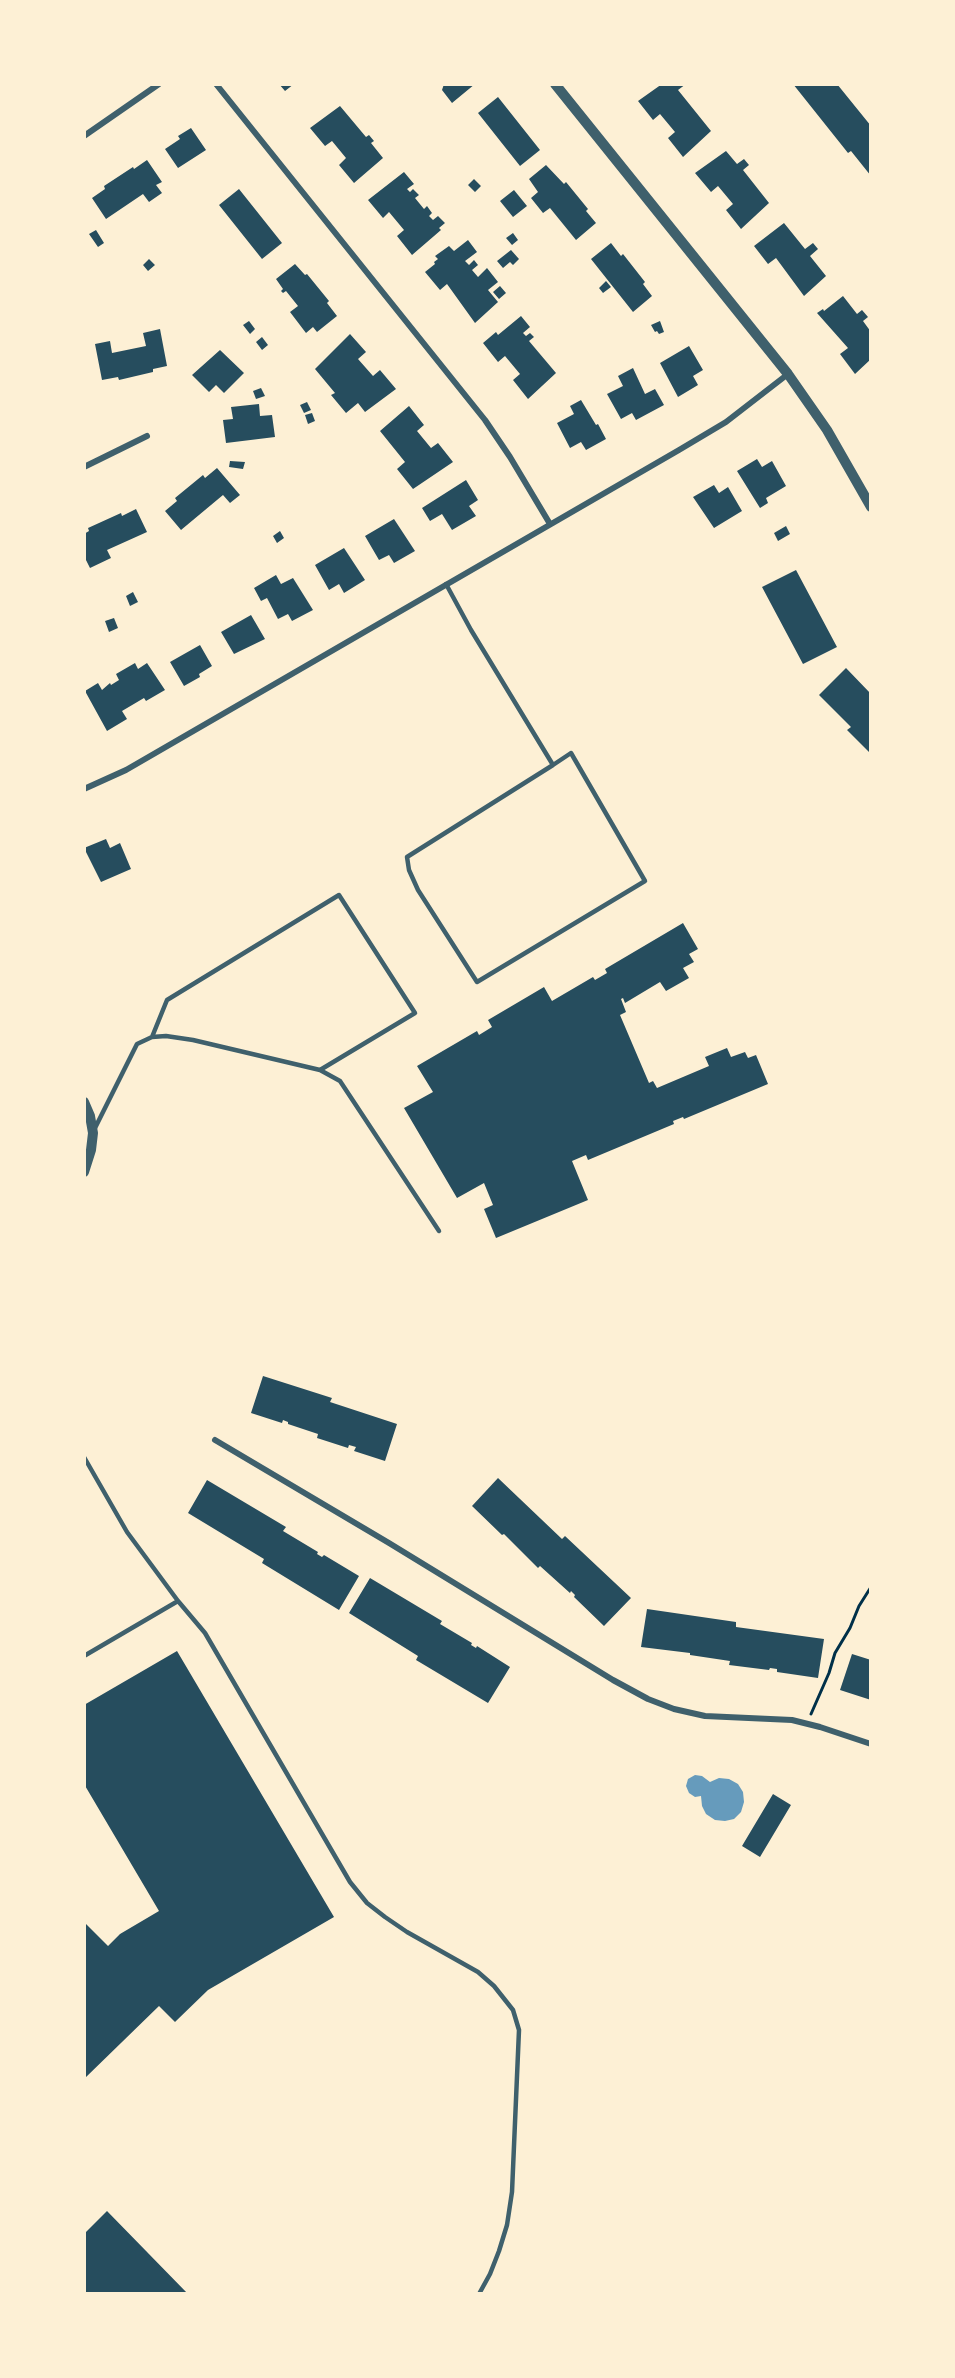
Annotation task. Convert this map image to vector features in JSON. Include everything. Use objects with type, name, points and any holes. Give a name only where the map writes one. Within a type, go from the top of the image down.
[{"type":"street","points":[[84,136],[159,84]]},
{"type":"street","points":[[216,84],[485,420],[550,524]]},
{"type":"street","points":[[555,84],[788,374],[827,430],[871,507]]},
{"type":"street","points":[[84,789],[136,764],[726,422],[788,374]]},
{"type":"street","points":[[84,467],[147,436]]},
{"type":"street","points":[[84,1102],[93,1132],[91,1150],[84,1172]]},
{"type":"street","points":[[84,1146],[93,1132]]},
{"type":"street","points":[[215,1440],[648,1699],[674,1709],[705,1716],[756,1717],[807,1724],[871,1744]]},
{"type":"lane","points":[[446,584],[471,630],[553,765]]},
{"type":"lane","points":[[571,753],[645,881],[477,982],[418,890],[409,870],[407,857],[553,765],[571,753]]},
{"type":"lane","points":[[152,1037],[167,1000],[339,895],[415,1013],[320,1070]]},
{"type":"lane","points":[[93,1132],[137,1044],[152,1037],[166,1036],[193,1040],[320,1070],[340,1082],[439,1231]]},
{"type":"lane","points":[[84,1456],[127,1532],[178,1601],[205,1633],[345,1872],[367,1903],[407,1932],[477,1972],[494,1986],[513,2010],[519,2030],[512,2192],[507,2225],[490,2274],[479,2294]]},
{"type":"lane","points":[[84,1656],[178,1601]]},
{"type":"path","points":[[807,1724],[835,1653],[871,1587]]},
{"type":"water","points":[[695,1775],[702,1776],[710,1782],[719,1778],[729,1779],[738,1784],[743,1792],[744,1802],[741,1812],[734,1819],[725,1821],[715,1820],[706,1814],[701,1796],[695,1797],[689,1793],[686,1786],[688,1779]]},
{"type":"building","points":[[279,84],[294,84],[285,91]]},
{"type":"building","points":[[444,84],[475,84],[452,103],[442,90]]},
{"type":"building","points":[[662,84],[686,84],[678,90],[711,131],[683,157],[668,138],[675,132],[660,114],[653,120],[638,101]]},
{"type":"building","points":[[793,84],[837,84],[871,126],[871,176],[851,151],[848,153]]},
{"type":"building","points":[[498,97],[540,150],[520,166],[478,113]]},
{"type":"building","points":[[340,106],[366,137],[369,135],[374,141],[371,143],[383,158],[354,183],[339,165],[346,158],[332,141],[325,146],[310,128]]},
{"type":"building","points":[[191,128],[206,150],[178,168],[165,149],[180,139],[178,136]]},
{"type":"building","points":[[726,151],[737,164],[744,159],[749,165],[743,170],[769,203],[741,229],[726,210],[733,204],[718,186],[711,192],[695,173]]},
{"type":"building","points":[[147,160],[162,182],[156,185],[162,193],[149,202],[143,194],[106,219],[92,198],[105,189],[104,186]]},
{"type":"building","points":[[546,165],[564,184],[566,182],[588,209],[586,211],[596,223],[576,240],[550,208],[543,213],[531,198],[538,192],[529,179]]},
{"type":"building","points":[[404,172],[414,184],[407,189],[410,192],[413,189],[419,195],[415,198],[424,209],[427,206],[432,213],[429,216],[433,220],[438,216],[445,223],[439,228],[441,230],[412,255],[397,236],[404,230],[389,212],[383,218],[368,200]]},
{"type":"building","points":[[474,179],[481,186],[475,192],[468,185]]},
{"type":"building","points":[[239,189],[282,243],[262,259],[219,205]]},
{"type":"building","points":[[514,190],[527,206],[513,217],[500,201]]},
{"type":"building","points":[[784,223],[805,249],[813,243],[818,249],[810,256],[826,276],[804,296],[776,258],[768,264],[754,246]]},
{"type":"building","points":[[96,230],[104,243],[98,247],[89,234]]},
{"type":"building","points":[[513,233],[518,240],[512,245],[506,238]]},
{"type":"building","points":[[468,240],[477,252],[465,261],[469,265],[474,260],[478,265],[472,270],[478,277],[487,268],[498,282],[488,290],[498,302],[475,323],[447,284],[440,290],[425,272],[435,264],[434,262],[438,259],[435,256],[449,246],[454,251]]},
{"type":"building","points":[[611,243],[621,256],[623,254],[645,282],[643,284],[652,296],[633,312],[591,259]]},
{"type":"building","points":[[511,250],[519,259],[513,265],[510,262],[503,268],[497,261]]},
{"type":"building","points":[[149,259],[155,265],[148,271],[143,265]]},
{"type":"building","points":[[295,264],[305,275],[307,274],[329,301],[327,303],[337,316],[317,332],[313,327],[306,333],[290,312],[298,306],[286,291],[283,293],[281,291],[283,289],[276,279]]},
{"type":"building","points":[[606,281],[611,287],[603,293],[599,288]]},
{"type":"building","points":[[500,286],[506,293],[499,299],[493,292]]},
{"type":"building","points":[[843,296],[857,314],[862,310],[868,317],[863,321],[871,332],[871,359],[855,374],[840,354],[848,348],[817,313],[823,309],[824,311]]},
{"type":"building","points":[[521,316],[530,327],[523,333],[526,336],[530,333],[534,337],[529,341],[556,373],[528,399],[513,380],[520,374],[505,356],[498,362],[483,343],[496,332],[498,335]]},
{"type":"building","points":[[249,321],[255,329],[250,334],[243,325]]},
{"type":"building","points":[[660,321],[664,332],[659,334],[651,325]]},
{"type":"building","points":[[160,329],[167,366],[153,369],[153,372],[119,380],[118,377],[102,380],[95,344],[110,341],[112,353],[146,346],[143,333]]},
{"type":"building","points":[[350,334],[366,352],[358,359],[373,376],[380,370],[396,389],[365,412],[358,403],[346,413],[331,395],[335,393],[315,369]]},
{"type":"building","points":[[262,337],[268,345],[262,350],[256,342]]},
{"type":"building","points":[[689,346],[703,370],[693,376],[698,385],[678,397],[660,363]]},
{"type":"building","points":[[220,350],[244,373],[224,393],[216,385],[209,392],[192,375]]},
{"type":"building","points":[[633,368],[645,394],[655,389],[664,405],[636,420],[632,413],[621,419],[607,394],[623,386],[618,376]]},
{"type":"building","points":[[261,388],[265,396],[256,399],[253,391]]},
{"type":"building","points":[[581,400],[606,439],[586,450],[581,442],[570,448],[557,423],[574,414],[570,406]]},
{"type":"building","points":[[307,402],[311,410],[304,413],[300,405]]},
{"type":"building","points":[[259,404],[260,416],[272,415],[275,437],[226,443],[223,420],[233,419],[231,407]]},
{"type":"building","points":[[409,406],[424,425],[417,431],[431,448],[438,443],[453,462],[413,489],[397,469],[405,462],[380,431]]},
{"type":"building","points":[[312,413],[315,421],[308,424],[305,415]]},
{"type":"building","points":[[757,459],[762,467],[772,461],[786,486],[766,498],[768,503],[760,508],[737,471]]},
{"type":"building","points":[[230,461],[245,462],[243,469],[229,467]]},
{"type":"building","points":[[217,468],[240,495],[230,503],[223,495],[181,530],[165,511],[177,501],[175,498],[203,475],[205,478]]},
{"type":"building","points":[[466,480],[478,500],[469,506],[476,516],[452,530],[442,514],[430,521],[422,508]]},
{"type":"building","points":[[714,485],[719,493],[728,487],[742,511],[714,528],[693,497]]},
{"type":"building","points":[[136,509],[147,532],[107,550],[111,558],[90,568],[84,556],[84,534],[89,531],[88,528],[121,513],[122,516]]},
{"type":"building","points":[[394,519],[415,551],[394,563],[389,555],[379,560],[365,536]]},
{"type":"building","points":[[786,526],[790,534],[778,541],[774,533]]},
{"type":"building","points":[[280,531],[284,538],[277,543],[273,536]]},
{"type":"building","points":[[344,548],[365,580],[344,593],[339,584],[329,590],[315,565]]},
{"type":"building","points":[[796,570],[837,647],[803,664],[762,587]]},
{"type":"building","points":[[276,575],[281,584],[293,578],[313,610],[292,621],[288,614],[278,619],[267,598],[261,601],[254,588]]},
{"type":"building","points":[[133,592],[138,602],[130,606],[126,596]]},
{"type":"building","points":[[251,615],[265,639],[234,654],[221,632]]},
{"type":"building","points":[[114,618],[118,628],[109,632],[105,621]]},
{"type":"building","points":[[200,645],[212,666],[199,674],[200,677],[184,686],[170,662]]},
{"type":"building","points":[[135,663],[138,669],[147,663],[165,690],[146,701],[144,698],[122,711],[127,719],[107,731],[85,691],[98,683],[102,690],[110,683],[111,685],[119,680],[116,674]]},
{"type":"building","points":[[846,668],[871,694],[871,754],[847,730],[851,727],[819,695]]},
{"type":"building","points":[[106,839],[110,848],[120,843],[131,869],[101,882],[84,848]]},
{"type":"building","points":[[683,923],[698,949],[689,954],[694,962],[683,968],[689,978],[666,991],[660,982],[625,1003],[623,998],[621,999],[626,1012],[620,1015],[649,1083],[653,1081],[657,1088],[709,1066],[705,1057],[727,1048],[731,1057],[745,1052],[748,1058],[756,1055],[768,1084],[684,1119],[683,1117],[673,1121],[674,1124],[588,1160],[586,1155],[572,1161],[588,1200],[496,1238],[484,1209],[493,1205],[484,1183],[457,1198],[404,1108],[433,1092],[417,1066],[477,1031],[479,1035],[492,1027],[488,1020],[544,987],[552,1001],[593,977],[595,980],[607,973],[605,969]]},
{"type":"building","points":[[263,1376],[332,1398],[330,1402],[397,1424],[385,1461],[354,1451],[356,1447],[349,1445],[348,1448],[317,1438],[318,1434],[288,1424],[283,1420],[282,1423],[251,1413]]},
{"type":"building","points":[[498,1478],[562,1539],[565,1536],[631,1598],[604,1626],[574,1597],[571,1591],[570,1593],[540,1566],[538,1568],[472,1506]]},
{"type":"building","points":[[207,1480],[286,1527],[283,1531],[318,1552],[317,1554],[322,1557],[324,1555],[359,1576],[339,1610],[262,1563],[264,1559],[188,1513]]},
{"type":"building","points":[[370,1578],[442,1621],[440,1624],[472,1643],[471,1645],[476,1648],[477,1646],[510,1667],[488,1703],[416,1660],[418,1656],[349,1613]]},
{"type":"building","points":[[647,1609],[736,1622],[736,1627],[824,1639],[818,1678],[777,1672],[777,1669],[729,1665],[730,1661],[641,1647]]},
{"type":"building","points":[[177,1651],[334,1917],[208,1990],[175,2022],[159,2006],[84,2079],[84,1922],[108,1946],[120,1934],[159,1911],[84,1784],[84,1705]]},
{"type":"building","points":[[852,1654],[871,1660],[871,1700],[840,1690]]},
{"type":"building","points":[[773,1794],[791,1805],[760,1857],[742,1846]]},
{"type":"building","points":[[107,2211],[188,2294],[84,2294],[84,2234]]}]
